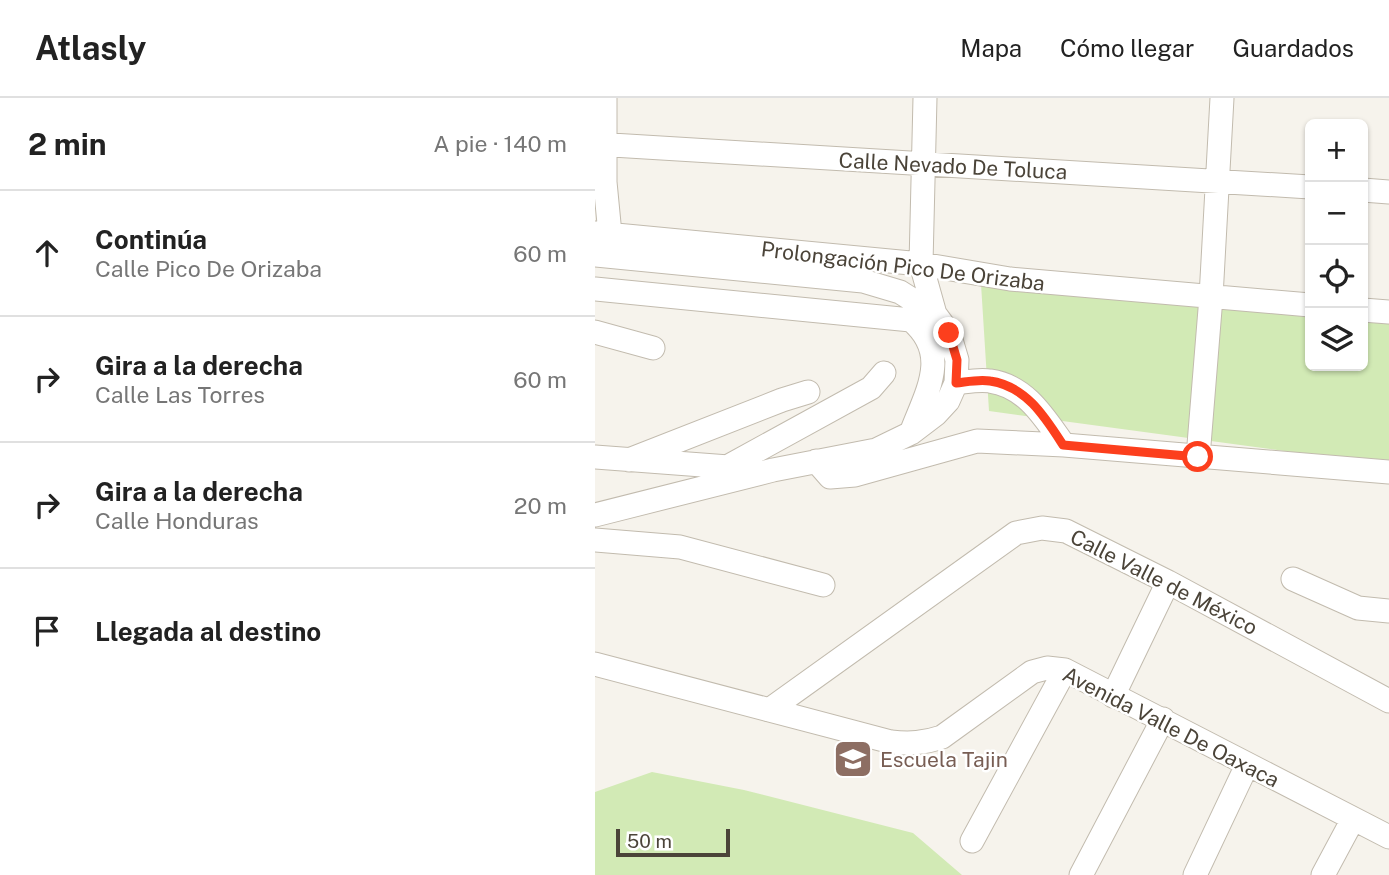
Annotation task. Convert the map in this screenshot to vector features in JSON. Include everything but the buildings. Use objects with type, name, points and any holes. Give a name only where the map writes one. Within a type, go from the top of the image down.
[{"type":"street","points":[[603,234],[605,182],[600,144],[604,98]]},
{"type":"street","points":[[911,433],[932,377],[930,323],[921,264],[925,98]]},
{"type":"street","points":[[1198,457],[1219,182],[1222,98]]},
{"type":"street","name":"Calle Nevado De Toluca","points":[[600,144],[1305,187]]},
{"type":"street","points":[[1368,191],[1389,192]]},
{"type":"street","name":"Prolongación Pico De Orizaba","points":[[603,234],[921,264],[1010,279],[1305,306]]},
{"type":"street","name":"Prolongación Pico De Orizaba","points":[[595,255],[863,282],[901,292],[930,323]]},
{"type":"street","points":[[595,289],[930,323],[949,333],[957,360],[956,383],[948,401],[911,433],[876,450],[773,470],[595,515]]},
{"type":"street","points":[[1368,310],[1389,312]]},
{"type":"street","points":[[595,332],[653,348]]},
{"type":"street","points":[[727,467],[871,388],[884,373]]},
{"type":"street","points":[[956,383],[989,381],[1018,390],[1039,410],[1063,445]]},
{"type":"street","points":[[629,460],[808,392]]},
{"type":"street","points":[[816,461],[830,477],[855,475],[977,441],[1063,445],[1389,472]]},
{"type":"street","points":[[595,457],[773,470]]},
{"type":"street","name":"Calle Valle de México","points":[[769,710],[1016,533],[1042,528],[1066,531],[1168,582],[1389,701]]},
{"type":"street","points":[[595,540],[680,547],[823,585]]},
{"type":"street","points":[[1293,579],[1358,608],[1389,611]]},
{"type":"street","points":[[1114,696],[1168,582]]},
{"type":"street","name":"Avenida Valle De Oaxaca","points":[[595,664],[891,742],[910,744],[927,743],[942,737],[1032,672],[1047,668],[1065,670],[1389,837]]},
{"type":"street","points":[[972,841],[1065,670]]},
{"type":"street","points":[[1081,875],[1163,719]]},
{"type":"street","points":[[1195,875],[1247,765]]},
{"type":"street","points":[[1323,875],[1353,819]]},
{"type":"green space","points":[[981,284],[1305,311],[1305,371],[1368,371],[1368,315],[1389,317],[1389,460],[1292,452],[989,411]]},
{"type":"green space","points":[[652,772],[744,790],[913,833],[962,875],[595,875],[595,792]]},
{"type":"place","name":"Escuela Tajin","points":[[853,759]]},
{"type":"route","points":[[949,333],[957,360],[956,383],[989,381],[1018,390],[1039,410],[1063,445],[1198,457]]}]
